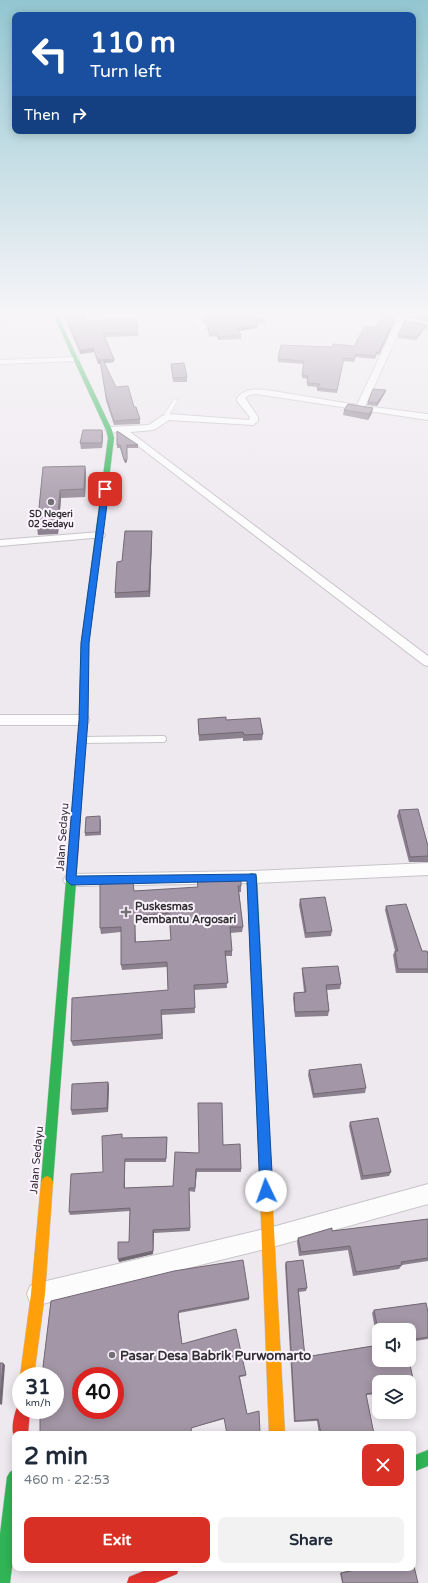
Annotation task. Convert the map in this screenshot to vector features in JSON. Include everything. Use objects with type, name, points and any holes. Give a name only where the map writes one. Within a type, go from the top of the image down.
[{"type":"main road","name":"Jalan Sedayu","points":[[29,1367],[38,1294],[82,740],[85,643],[100,536],[111,438],[109,430],[88,386]]},
{"type":"main road","points":[[252,877],[277,1431]]},
{"type":"main road","points":[[20,1431],[22,1419]]},
{"type":"main road","points":[[416,1463],[428,1458]]},
{"type":"main road","points":[[2,1583],[12,1501]]},
{"type":"main road","points":[[135,1583],[164,1571]]},
{"type":"street","points":[[360,408],[370,386]]},
{"type":"street","points":[[109,430],[151,428],[165,418],[254,422],[254,417],[241,401],[241,398],[248,393],[256,392],[267,392],[360,408],[428,417]]},
{"type":"street","points":[[121,429],[428,662]]},
{"type":"street","points":[[0,543],[100,536]]},
{"type":"street","points":[[0,720],[83,720]]},
{"type":"street","points":[[71,880],[252,877],[428,869]]},
{"type":"street","points":[[38,1294],[268,1238],[428,1194]]},
{"type":"lane","points":[[165,418],[175,401]]},
{"type":"lane","points":[[82,740],[163,739]]},
{"type":"building","points":[[104,386],[128,386],[134,407],[136,407],[140,419],[114,421]]},
{"type":"building","points":[[319,386],[338,386],[337,390],[317,388]]},
{"type":"building","points":[[373,389],[386,390],[377,403],[368,402]]},
{"type":"building","points":[[348,404],[373,408],[369,414],[344,410]]},
{"type":"building","points":[[83,430],[102,430],[102,443],[80,443]]},
{"type":"building","points":[[117,431],[138,445],[127,445],[127,460],[124,460],[120,445],[117,445]]},
{"type":"building","points":[[85,466],[84,489],[60,490],[57,526],[37,528],[43,467]]},
{"type":"building","points":[[125,531],[152,531],[149,591],[115,593],[117,562],[122,561]]},
{"type":"building","points":[[226,717],[226,720],[260,718],[263,734],[244,735],[243,732],[199,735],[198,719]]},
{"type":"building","points":[[418,809],[428,846],[428,856],[410,857],[399,810]]},
{"type":"building","points":[[100,816],[100,832],[85,833],[86,817]]},
{"type":"building","points":[[241,879],[241,886],[238,886],[243,927],[230,927],[232,951],[225,951],[228,983],[194,985],[195,1008],[161,1010],[162,1034],[71,1041],[72,998],[168,990],[167,962],[121,965],[121,927],[100,928],[100,884],[133,882],[134,891],[198,887],[197,880]],"holes":[[[169,913],[171,940],[135,942],[135,916]]]},
{"type":"building","points":[[325,897],[332,931],[306,933],[300,899]]},
{"type":"building","points":[[406,904],[422,951],[427,951],[428,969],[398,969],[395,951],[398,951],[386,906]]},
{"type":"building","points":[[338,966],[341,984],[326,985],[329,1011],[295,1012],[294,993],[306,992],[302,968]]},
{"type":"building","points":[[361,1064],[366,1088],[314,1094],[309,1070]]},
{"type":"building","points":[[108,1082],[107,1108],[71,1110],[72,1084]]},
{"type":"building","points":[[198,1103],[222,1103],[223,1145],[240,1144],[241,1169],[196,1169],[195,1188],[189,1188],[190,1228],[153,1230],[153,1251],[118,1259],[118,1242],[129,1242],[130,1208],[69,1212],[71,1174],[103,1172],[102,1136],[122,1134],[122,1138],[167,1137],[166,1159],[125,1159],[124,1188],[173,1186],[175,1152],[199,1153]]},
{"type":"building","points":[[378,1118],[391,1172],[363,1176],[350,1122]]},
{"type":"building","points":[[428,1219],[428,1258],[401,1262],[402,1265],[356,1272],[350,1246],[301,1252],[298,1238],[332,1228],[332,1231]]},
{"type":"building","points":[[243,1260],[249,1298],[179,1311],[178,1316],[182,1344],[236,1329],[246,1375],[239,1376],[247,1414],[259,1411],[260,1431],[226,1431],[224,1418],[191,1428],[192,1431],[40,1431],[40,1419],[64,1419],[64,1367],[43,1367],[51,1301],[174,1271]]},
{"type":"building","points":[[303,1260],[307,1288],[298,1289],[305,1357],[372,1346],[372,1367],[410,1367],[412,1375],[372,1375],[372,1393],[366,1394],[373,1431],[320,1431],[318,1419],[295,1421],[286,1262]]},
{"type":"building","points":[[426,1303],[428,1312],[428,1337],[416,1339],[416,1323],[377,1323],[374,1310]]},
{"type":"building","points":[[0,1363],[3,1363],[0,1399]]},
{"type":"building","points":[[351,1571],[415,1571],[418,1583],[343,1583],[341,1573]]},
{"type":"traffic: fast","points":[[84,677],[85,643],[111,438],[109,430],[88,386]]},
{"type":"traffic: fast","points":[[47,1182],[73,856]]},
{"type":"traffic: fast","points":[[252,877],[266,1193]]},
{"type":"traffic: fast","points":[[416,1463],[428,1458]]},
{"type":"traffic: fast","points":[[2,1583],[12,1501]]},
{"type":"traffic: slow","points":[[28,1367],[38,1294],[47,1182]]},
{"type":"traffic: slow","points":[[266,1193],[277,1431]]},
{"type":"traffic: jam","points":[[73,856],[83,720],[84,677]]},
{"type":"traffic: jam","points":[[20,1431],[22,1419]]},
{"type":"traffic: jam","points":[[135,1583],[164,1571]]},
{"type":"place","name":"SD Negeri 02 Sedayu","points":[[51,502]]},
{"type":"place","name":"Puskesmas Pembantu Argosari","points":[[126,912]]},
{"type":"place","name":"Pasar Desa Babrik Purwomarto","points":[[112,1355]]},
{"type":"route","points":[[105,489],[85,643],[83,720],[71,880],[252,877],[266,1191]]}]
